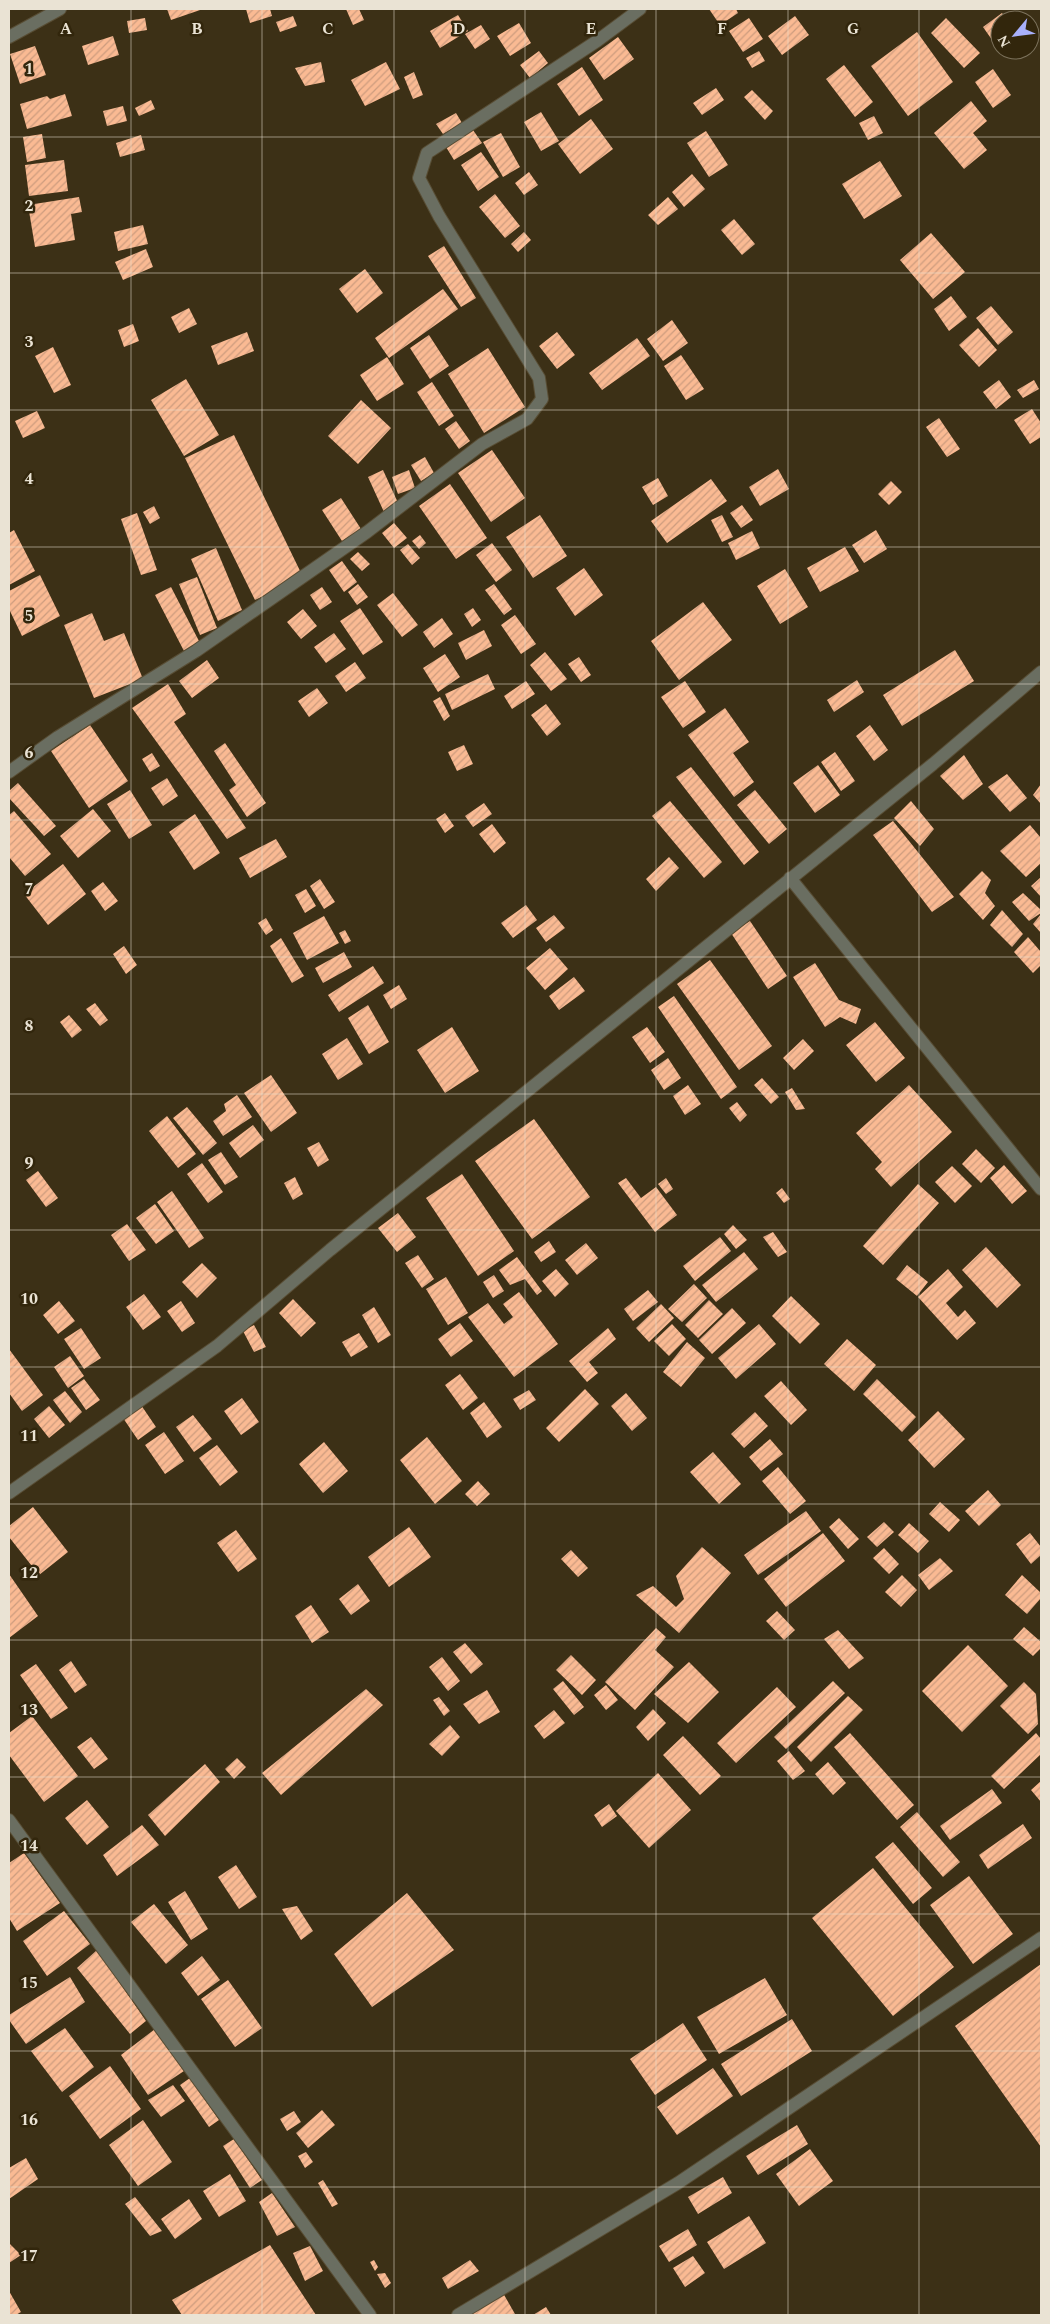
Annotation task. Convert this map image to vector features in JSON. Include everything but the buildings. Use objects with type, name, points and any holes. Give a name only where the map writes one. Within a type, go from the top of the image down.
[{"type":"street","points":[[9,37],[60,9]]},
{"type":"street","points":[[9,772],[58,737],[196,651],[367,532],[482,444],[528,419],[542,399],[539,378],[439,216],[419,178],[426,153],[597,41],[640,9]]},
{"type":"street","points":[[9,1493],[217,1346],[337,1244],[933,764],[1041,672]]},
{"type":"street","points":[[790,878],[1041,1189]]},
{"type":"street","points":[[9,1820],[370,2315]]},
{"type":"street","points":[[458,2315],[678,2183],[1041,1938]]}]
